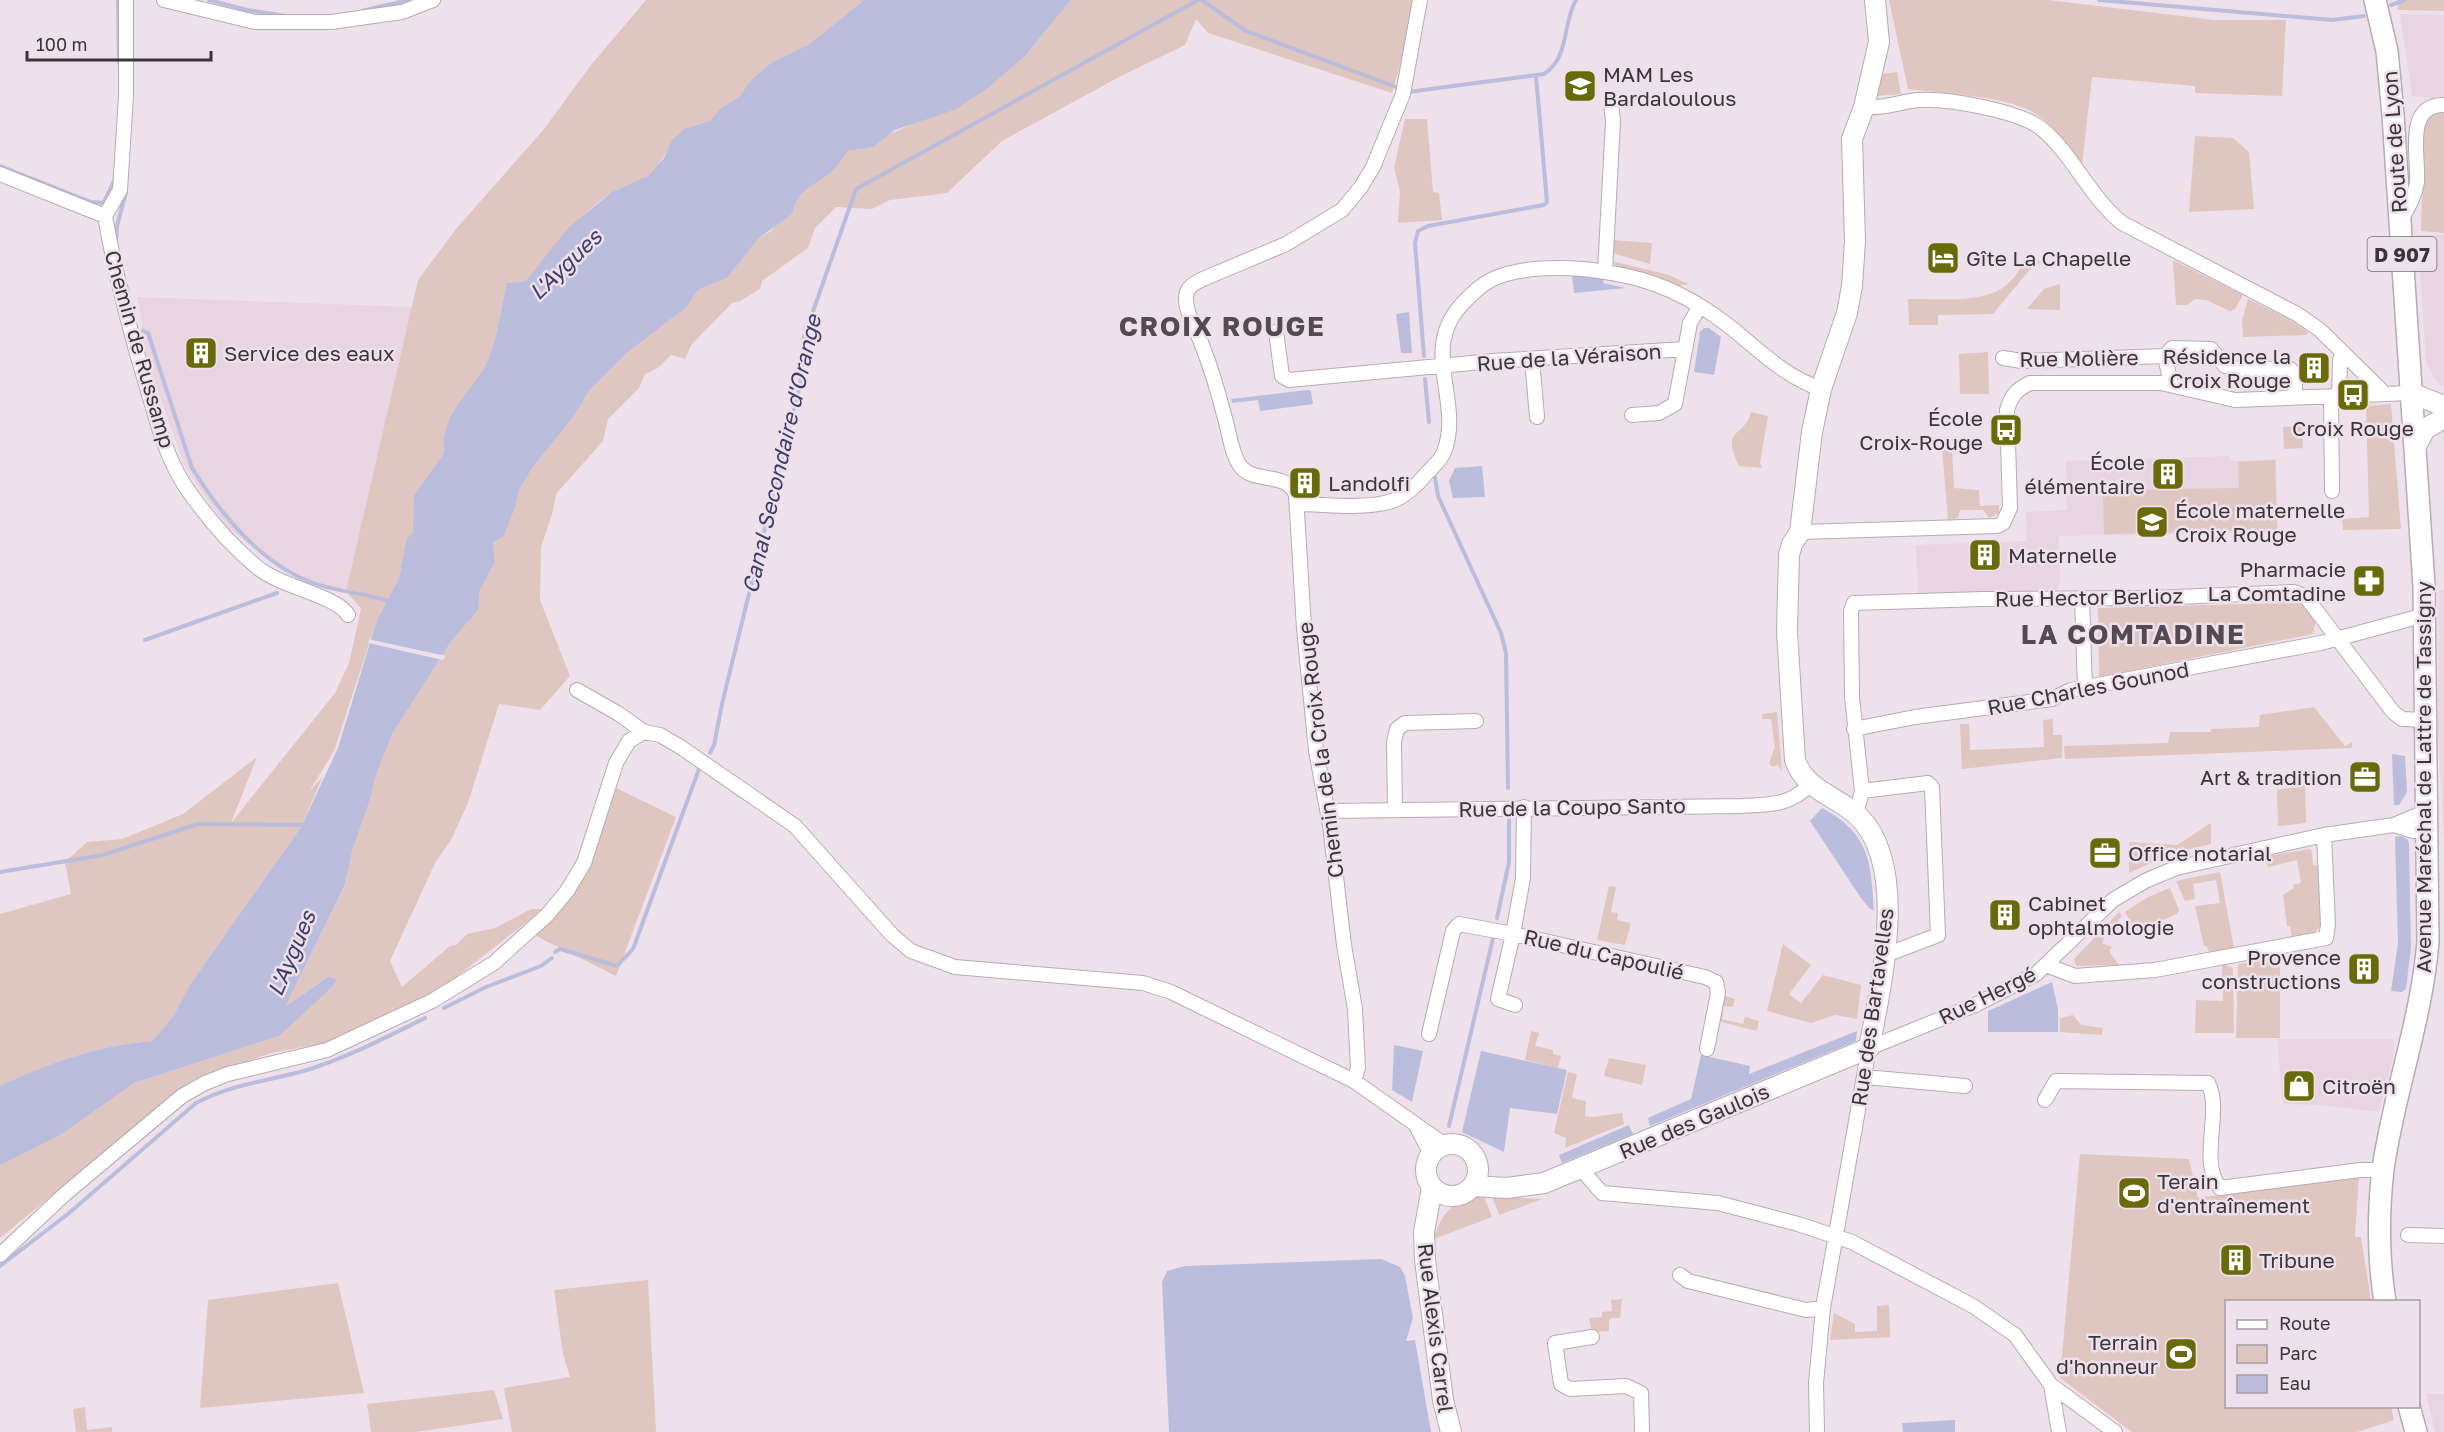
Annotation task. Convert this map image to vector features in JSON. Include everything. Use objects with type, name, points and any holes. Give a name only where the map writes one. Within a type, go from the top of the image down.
[{"type":"main road","name":"Route de Lyon","points":[[2375,0],[2391,84],[2411,393]]},
{"type":"main road","name":"Avenue Maréchal de Lattre de Tassigny","points":[[2385,1300],[2380,1248],[2383,1170],[2426,966],[2425,615],[2411,393]]},
{"type":"main road","points":[[2409,1408],[2416,1432]]},
{"type":"street","points":[[0,174],[105,216],[120,190],[126,96],[126,0]]},
{"type":"street","points":[[164,0],[255,22],[332,22],[402,12],[433,0]]},
{"type":"street","points":[[1420,0],[1403,94],[1373,167],[1342,210],[1286,244],[1203,279],[1187,291],[1187,309],[1210,364],[1232,446],[1241,467],[1250,473],[1289,485],[1294,490],[1297,504],[1381,504],[1406,494],[1423,479],[1443,454],[1448,439],[1443,367],[1443,336],[1447,322],[1454,311],[1482,285],[1505,275],[1548,268],[1605,272],[1671,288],[1700,306],[1791,377],[1821,389]]},
{"type":"street","name":"Rue des Bartavelles","points":[[1817,1432],[1816,1383],[1823,1308],[1865,1077],[1887,921],[1884,866],[1872,835],[1856,814],[1810,785],[1803,778],[1795,760],[1789,683],[1789,555],[1800,532],[1812,432],[1821,389],[1847,313],[1850,295],[1855,241],[1852,139],[1864,107],[1879,42],[1875,0]]},
{"type":"street","points":[[1864,107],[1874,108],[1920,100],[2004,111],[2024,117],[2042,130],[2103,207],[2122,223],[2297,314],[2320,330],[2384,393]]},
{"type":"street","points":[[1605,272],[1613,129],[1611,103]]},
{"type":"street","points":[[2400,222],[2414,198],[2416,125],[2429,108],[2444,105]]},
{"type":"street","name":"Chemin de Russamp","points":[[105,216],[118,287],[148,392],[164,442],[184,485],[229,540],[256,567],[273,580],[339,603],[348,615]]},
{"type":"street","name":"Rue de la Véraison","points":[[1276,332],[1282,376],[1289,380],[1532,358],[1685,349],[1690,323],[1700,306]]},
{"type":"street","name":"Rue Molière","points":[[2003,358],[2022,361],[2165,356],[2172,348],[2211,349],[2225,366],[2240,369],[2290,369],[2295,374],[2295,398]]},
{"type":"street","points":[[1632,415],[1659,413],[1675,404],[1685,349]]},
{"type":"street","points":[[2332,492],[2335,396],[2343,352]]},
{"type":"street","points":[[2165,356],[2171,385]]},
{"type":"street","points":[[1532,358],[1537,417]]},
{"type":"street","points":[[1800,532],[1997,526],[2003,523],[2010,508],[2007,418],[2011,397],[2019,388],[2030,383],[2171,385],[2235,400],[2411,393],[2444,406]]},
{"type":"street","points":[[2416,446],[2425,429],[2444,418]]},
{"type":"street","name":"Chemin de la Croix Rouge","points":[[1297,504],[1307,667],[1316,751],[1328,811],[1344,945],[1355,1009],[1358,1068],[1354,1081]]},
{"type":"street","name":"Rue Hector Berlioz","points":[[1854,729],[1851,611],[1854,603],[2294,592],[2306,597],[2393,712],[2402,719],[2424,720]]},
{"type":"street","points":[[2082,599],[2085,687]]},
{"type":"street","name":"Rue Charles Gounod","points":[[1854,729],[1917,717],[2052,699],[2071,690],[2338,638],[2425,615]]},
{"type":"street","points":[[577,690],[619,714],[644,732],[660,735],[679,746],[795,826],[892,936],[911,951],[955,967],[1143,983],[1171,992],[1354,1081],[1414,1121],[1438,1150]]},
{"type":"street","points":[[1395,810],[1394,742],[1397,729],[1405,723],[1476,721]]},
{"type":"street","points":[[1854,729],[1862,791],[1856,814]]},
{"type":"street","points":[[0,1255],[65,1194],[182,1096],[205,1083],[228,1074],[327,1050],[432,1001],[494,963],[547,915],[567,891],[584,863],[616,763],[629,741],[644,732]]},
{"type":"street","points":[[1862,791],[1928,783],[1932,787],[1938,935],[1883,956]]},
{"type":"street","name":"Rue de la Coupo Santo","points":[[1328,811],[1780,804],[1792,800],[1810,785]]},
{"type":"street","name":"Rue du Capoulié","points":[[1524,807],[1523,878],[1513,934],[1705,977],[1716,982],[1718,993],[1707,1049]]},
{"type":"street","name":"Rue Hergé","points":[[1869,1048],[2009,989],[2036,974],[2113,900],[2145,881],[2176,868],[2224,855],[2324,835],[2394,825],[2413,831],[2426,821]]},
{"type":"street","points":[[2046,965],[2075,976],[2155,970],[2326,938],[2328,925],[2324,835]]},
{"type":"street","points":[[1429,1034],[1455,927],[1459,924],[1513,934],[1498,999],[1515,1005]]},
{"type":"street","name":"Rue des Gaulois","points":[[1475,1177],[1517,1187],[1544,1183],[1869,1048]]},
{"type":"street","points":[[1865,1077],[1965,1086]]},
{"type":"street","points":[[2045,1101],[2056,1081],[2208,1083],[2213,1092],[2214,1181],[2220,1188],[2360,1170],[2383,1170]]},
{"type":"street","points":[[1463,1147],[1476,1160],[1475,1177],[1466,1192],[1440,1192],[1426,1171],[1438,1150],[1463,1147]]},
{"type":"street","points":[[1581,1169],[1602,1193],[1718,1203],[1762,1213],[1837,1237],[1973,1306],[2015,1335],[2051,1385],[2115,1432]]},
{"type":"street","name":"Rue Alexis Carrel","points":[[1440,1192],[1426,1223],[1424,1244],[1443,1400],[1451,1432]]},
{"type":"street","points":[[2408,1235],[2444,1236]]},
{"type":"street","points":[[1680,1275],[1688,1281],[1806,1310],[1823,1308]]},
{"type":"street","points":[[1592,1337],[1556,1344],[1561,1384],[1570,1389],[1626,1386],[1641,1393],[1642,1432]]},
{"type":"street","points":[[2051,1385],[2059,1432]]},
{"type":"shaded area","points":[[2400,14],[2444,15],[2444,99],[2412,96]]},
{"type":"shaded area","points":[[2418,235],[2444,235],[2444,388],[2436,381],[2426,361]]},
{"type":"shaded area","points":[[137,297],[412,307],[346,591],[310,584],[278,568],[224,524],[185,467],[141,343],[142,321]]},
{"type":"shaded area","name":"École maternelle Croix Rouge","points":[[2229,456],[2230,461],[2276,459],[2278,532],[2059,536],[2060,582],[2056,590],[1918,594],[1916,545],[2027,541],[2026,512],[2067,510],[2066,461]]},
{"type":"shaded area","points":[[2439,590],[2444,590],[2444,843],[2438,732]]},
{"type":"shaded area","points":[[2277,1039],[2394,1039],[2394,1054],[2379,1112],[2322,1105],[2283,1104]]},
{"type":"shaded area","points":[[2426,1394],[2444,1394],[2444,1432],[2435,1432]]},
{"type":"green space","points":[[646,0],[864,0],[808,45],[772,62],[751,80],[739,97],[722,107],[710,122],[697,124],[680,134],[650,174],[617,190],[588,211],[566,233],[526,281],[507,283],[490,355],[451,416],[444,439],[444,453],[414,495],[414,532],[406,540],[399,578],[377,620],[334,751],[309,792],[323,776],[301,827],[191,983],[172,1018],[152,1041],[113,1046],[74,1056],[0,1086],[0,914],[71,894],[65,862],[87,842],[122,839],[183,814],[257,757],[231,823],[335,693],[349,663],[361,609],[346,591],[418,280],[456,229],[544,129],[591,65]]},
{"type":"green space","points":[[1071,0],[1418,0],[1392,93],[1208,33],[1196,19],[1185,45],[1121,76],[1002,141],[947,193],[890,200],[872,209],[836,207],[815,228],[808,248],[762,281],[760,289],[732,303],[691,345],[685,359],[671,355],[658,368],[645,374],[639,388],[608,419],[603,441],[556,494],[541,547],[540,600],[570,676],[540,710],[499,704],[468,803],[451,840],[436,861],[390,961],[402,987],[467,934],[495,928],[531,909],[543,909],[436,993],[325,1043],[271,1053],[193,1080],[0,1238],[0,1165],[134,1083],[279,1036],[326,977],[284,1008],[345,886],[353,848],[377,772],[393,733],[450,643],[478,610],[480,590],[495,562],[493,542],[516,505],[519,490],[533,467],[574,416],[589,391],[628,352],[687,307],[698,290],[727,278],[759,238],[771,231],[802,192],[833,170],[848,151],[873,147],[881,138],[924,119],[1025,56]]},
{"type":"green space","points":[[1889,0],[2048,0],[2214,20],[2286,20],[2282,96],[2195,93],[2195,86],[2092,77],[2082,165],[2053,128],[2031,111],[2005,102],[1908,89]]},
{"type":"green space","points":[[2397,0],[2444,0],[2444,11],[2398,10]]},
{"type":"green space","points":[[1897,72],[1901,94],[1877,96],[1882,74]]},
{"type":"green space","points":[[2444,112],[2444,233],[2421,231],[2424,119],[2431,113]]},
{"type":"green space","points":[[1405,119],[1427,119],[1433,192],[1439,193],[1442,220],[1398,223],[1400,192],[1394,167]]},
{"type":"green space","points":[[2195,136],[2233,138],[2249,152],[2254,209],[2189,212]]},
{"type":"green space","points":[[1613,240],[1652,243],[1650,264],[1612,253]]},
{"type":"green space","points":[[2173,260],[2243,295],[2235,309],[2230,311],[2206,300],[2195,299],[2187,305],[2176,305]]},
{"type":"green space","points":[[1611,261],[1666,274],[1689,284],[1678,286],[1619,269]]},
{"type":"green space","points":[[2043,261],[2032,267],[1993,314],[1938,315],[1938,325],[1909,325],[1908,299],[1958,299],[1989,294],[2003,287],[2014,277],[2023,262]]},
{"type":"green space","points":[[2060,284],[2060,310],[2027,309],[2044,289]]},
{"type":"green space","points":[[2248,299],[2288,318],[2308,332],[2307,335],[2243,337],[2242,321]]},
{"type":"green space","points":[[1988,352],[1989,394],[1960,394],[1959,354]]},
{"type":"green space","points":[[2391,404],[2401,529],[2343,530],[2342,519],[2369,517],[2366,406]]},
{"type":"green space","points":[[1751,412],[1768,416],[1760,463],[1762,468],[1739,466],[1732,444],[1735,434],[1744,426]]},
{"type":"green space","points":[[2302,426],[2303,448],[2284,449],[2283,427]]},
{"type":"green space","points":[[1942,448],[1952,449],[1954,488],[1979,490],[1980,506],[1999,505],[1999,513],[1989,518],[1983,510],[1960,510],[1958,518],[1948,520]]},
{"type":"green space","points":[[2275,460],[2277,530],[2104,534],[2103,490],[2239,488],[2238,462]]},
{"type":"green space","points":[[2281,600],[2302,600],[2316,620],[2313,634],[2099,677],[2098,608],[2281,603]]},
{"type":"green space","points":[[2314,707],[2345,746],[2352,742],[2352,748],[2065,759],[2064,746],[2168,743],[2170,732],[2211,732],[2211,729],[2259,727],[2260,715]]},
{"type":"green space","points":[[1777,712],[1782,770],[1777,765],[1772,767],[1769,763],[1775,747],[1771,719],[1762,719],[1762,714]]},
{"type":"green space","points":[[2053,719],[2053,735],[2062,735],[2062,758],[1962,769],[1960,724],[1969,724],[1970,750],[2044,747],[2043,720]]},
{"type":"green space","points":[[2305,785],[2306,823],[2278,826],[2277,790]]},
{"type":"green space","points":[[614,787],[676,817],[616,976],[536,936],[583,878]]},
{"type":"green space","points":[[2211,823],[2211,844],[2173,853],[2129,873],[2129,842],[2177,845]]},
{"type":"green space","points":[[2310,849],[2313,865],[2318,866],[2322,923],[2314,934],[2292,939],[2290,926],[2287,926],[2283,895],[2294,888],[2293,885],[2301,883],[2297,860],[2268,867],[2265,860],[2273,855]]},
{"type":"green space","points":[[2220,872],[2234,948],[2209,953],[2207,946],[2204,946],[2195,906],[2220,903],[2216,880],[2193,884],[2195,899],[2185,901],[2176,881]]},
{"type":"green space","points":[[1609,886],[1616,887],[1611,912],[1618,913],[1617,920],[1631,923],[1625,945],[1597,940]]},
{"type":"green space","points":[[2170,888],[2179,910],[2177,914],[2144,928],[2145,932],[2138,934],[2125,912],[2148,897]]},
{"type":"green space","points":[[2119,912],[2122,916],[2118,920],[2123,931],[2108,928],[2102,943],[2112,947],[2109,951],[2119,965],[2076,966],[2074,959]]},
{"type":"green space","points":[[1783,944],[1811,965],[1789,994],[1801,1003],[1823,975],[1861,985],[1857,1019],[1835,1015],[1811,1023],[1767,1011]]},
{"type":"green space","points":[[2273,954],[2280,958],[2280,1038],[2236,1038],[2238,964],[2271,959]]},
{"type":"green space","points":[[2222,964],[2233,968],[2234,1033],[2195,1033],[2196,1000],[2223,1001]]},
{"type":"green space","points":[[1725,996],[1735,999],[1733,1007],[1724,1006],[1722,1019],[1743,1024],[1745,1017],[1759,1021],[1757,1031],[1718,1021]]},
{"type":"green space","points":[[2073,1015],[2081,1025],[2103,1028],[2102,1035],[2060,1032],[2060,1018]]},
{"type":"green space","points":[[1531,1031],[1539,1033],[1535,1046],[1553,1050],[1553,1054],[1561,1056],[1558,1068],[1525,1060]]},
{"type":"green space","points":[[1609,1058],[1646,1065],[1642,1085],[1604,1076]]},
{"type":"green space","points":[[1568,1072],[1577,1074],[1572,1098],[1586,1101],[1585,1116],[1622,1113],[1624,1124],[1565,1148],[1566,1138],[1554,1133]]},
{"type":"green space","points":[[2080,1154],[2189,1159],[2198,1198],[2359,1175],[2355,1237],[2361,1237],[2371,1300],[2225,1300],[2225,1408],[2391,1408],[2394,1420],[2357,1432],[2132,1432],[2060,1378]]},
{"type":"green space","points":[[1483,1194],[1492,1217],[1434,1239],[1445,1214],[1451,1208],[1465,1199]]},
{"type":"green space","points":[[1492,1196],[1542,1199],[1499,1215]]},
{"type":"green space","points":[[648,1280],[656,1432],[512,1432],[504,1388],[570,1377],[563,1354],[554,1290]]},
{"type":"green space","points":[[338,1283],[364,1393],[200,1408],[208,1300]]},
{"type":"green space","points":[[1622,1299],[1620,1318],[1611,1318],[1609,1331],[1592,1332],[1589,1318],[1602,1317],[1602,1312],[1612,1311],[1611,1300]]},
{"type":"green space","points":[[1889,1305],[1890,1337],[1830,1340],[1834,1313],[1855,1324],[1855,1332],[1877,1331],[1877,1306]]},
{"type":"green space","points":[[494,1390],[503,1419],[416,1432],[371,1432],[367,1404]]},
{"type":"green space","points":[[85,1407],[87,1430],[112,1427],[112,1432],[76,1432],[73,1409]]},
{"type":"water","name":"L'Aygues","points":[[864,0],[1071,0],[1025,56],[988,88],[954,110],[895,130],[873,147],[848,151],[833,170],[798,198],[792,214],[759,238],[727,278],[698,290],[687,307],[628,352],[589,391],[574,416],[533,467],[519,490],[516,505],[503,537],[493,542],[495,562],[480,590],[478,610],[450,643],[393,733],[377,772],[353,848],[345,885],[285,1007],[327,977],[337,979],[331,988],[279,1036],[134,1083],[60,1135],[0,1165],[0,1086],[74,1056],[113,1046],[152,1041],[172,1018],[191,983],[301,827],[338,748],[377,620],[399,578],[406,540],[413,532],[414,495],[444,453],[444,439],[451,416],[490,355],[507,283],[526,281],[568,228],[612,192],[648,176],[664,158],[672,140],[684,129],[710,121],[722,107],[739,97],[751,80],[772,62],[808,45]]},
{"type":"water","points":[[1572,275],[1604,279],[1603,283],[1626,288],[1574,293]]},
{"type":"water","points":[[1409,312],[1412,353],[1401,353],[1396,314]]},
{"type":"water","points":[[1704,328],[1709,328],[1721,337],[1714,375],[1694,372],[1700,332]]},
{"type":"water","points":[[1311,391],[1313,404],[1260,411],[1258,400],[1232,403],[1231,399]]},
{"type":"water","points":[[1482,466],[1485,497],[1453,498],[1449,481],[1455,468]]},
{"type":"water","points":[[2392,754],[2405,756],[2407,792],[2399,805],[2394,805]]},
{"type":"water","points":[[1822,808],[1850,828],[1865,850],[1869,863],[1874,910],[1870,909],[1861,898],[1810,821]]},
{"type":"water","points":[[2401,836],[2408,840],[2409,844],[2411,948],[2406,989],[2402,992],[2391,991],[2398,943],[2395,837]]},
{"type":"water","points":[[2052,982],[2058,1009],[2058,1032],[1988,1032],[1988,1011]]},
{"type":"water","points":[[1857,1031],[1856,1041],[1650,1126],[1648,1118],[1691,1099],[1701,1055],[1750,1066],[1749,1074]]},
{"type":"water","points":[[1394,1045],[1423,1051],[1412,1102],[1392,1090]]},
{"type":"water","points":[[1481,1051],[1567,1070],[1557,1114],[1510,1108],[1504,1152],[1462,1132]]},
{"type":"water","points":[[1629,1125],[1633,1134],[1562,1163],[1559,1155]]},
{"type":"water","points":[[1381,1259],[1400,1267],[1405,1276],[1413,1318],[1406,1341],[1415,1340],[1431,1432],[1169,1432],[1162,1282],[1167,1271],[1185,1266]]},
{"type":"water","points":[[1955,1420],[1955,1432],[1903,1432],[1902,1423]]},
{"type":"pier","points":[[369,639],[446,656],[443,660],[368,643]]},
{"type":"waterway","points":[[118,0],[119,63]]},
{"type":"waterway","points":[[209,0],[247,10],[286,16]]},
{"type":"waterway","points":[[362,11],[408,0]]},
{"type":"waterway","name":"Canal Secondaire d'Orange","points":[[710,753],[714,745],[800,385],[804,337],[856,189],[1198,0]]},
{"type":"waterway","name":"Canal Secondaire d'Orange","points":[[1202,0],[1246,31],[1396,87]]},
{"type":"waterway","name":"Canal Secondaire d'Orange","points":[[1408,92],[1544,74],[1558,59],[1576,0]]},
{"type":"waterway","name":"Canal Secondaire d'Orange","points":[[2099,0],[2332,20],[2364,16]]},
{"type":"waterway","name":"Canal Secondaire d'Orange","points":[[2391,5],[2405,0]]},
{"type":"waterway","points":[[1424,356],[1415,243],[1418,231],[1428,226],[1544,205],[1547,202],[1536,76]]},
{"type":"waterway","points":[[0,166],[91,202],[106,203]]},
{"type":"waterway","points":[[104,202],[114,181]]},
{"type":"waterway","points":[[116,243],[117,226],[126,192]]},
{"type":"waterway","points":[[125,283],[128,291]]},
{"type":"waterway","points":[[143,331],[148,333],[192,468],[215,502],[243,535],[275,562],[311,582],[392,602]]},
{"type":"waterway","points":[[1425,379],[1429,422]]},
{"type":"waterway","points":[[1435,477],[1438,496],[1501,633],[1506,653],[1508,788]]},
{"type":"waterway","points":[[145,640],[277,593]]},
{"type":"waterway","name":"Canal Secondaire d'Orange","points":[[555,952],[560,949],[617,966],[633,949],[699,769]]},
{"type":"waterway","points":[[1497,918],[1509,862],[1509,815]]},
{"type":"waterway","points":[[0,872],[103,855],[198,824],[305,825]]},
{"type":"waterway","points":[[1449,1126],[1494,934]]},
{"type":"waterway","name":"Canal Secondaire d'Orange","points":[[444,1008],[486,987],[541,966],[552,958]]},
{"type":"waterway","name":"Canal Secondaire d'Orange","points":[[0,1266],[68,1214],[196,1103],[236,1087],[322,1065],[425,1018]]},
{"type":"place","name":"MAM Les Bardaloulous","points":[[1580,86]]},
{"type":"place","name":"Gîte La Chapelle","points":[[1943,258]]},
{"type":"place","name":"Service des eaux","points":[[201,353]]},
{"type":"place","name":"Résidence la Croix Rouge","points":[[2314,368]]},
{"type":"place","name":"Croix Rouge","points":[[2353,395]]},
{"type":"place","name":"École Croix-Rouge","points":[[2006,430]]},
{"type":"place","name":"École élémentaire","points":[[2168,474]]},
{"type":"place","name":"Landolfi","points":[[1305,483]]},
{"type":"place","name":"École maternelle Croix Rouge","points":[[2152,522]]},
{"type":"place","name":"Maternelle","points":[[1985,555]]},
{"type":"place","name":"Pharmacie La Comtadine","points":[[2369,581]]},
{"type":"place","name":"Art & tradition","points":[[2365,777]]},
{"type":"place","name":"Office notarial","points":[[2105,853]]},
{"type":"place","name":"Cabinet ophtalmologie","points":[[2005,915]]},
{"type":"place","name":"Provence constructions","points":[[2364,969]]},
{"type":"place","name":"Citroën","points":[[2299,1086]]},
{"type":"place","name":"Terain d'entraînement","points":[[2134,1193]]},
{"type":"place","name":"Tribune","points":[[2236,1260]]},
{"type":"place","name":"Terrain d'honneur","points":[[2181,1354]]},
{"type":"district","name":"CROIX ROUGE","points":[[1222,326]]},
{"type":"district","name":"LA COMTADINE","points":[[2133,634]]}]
